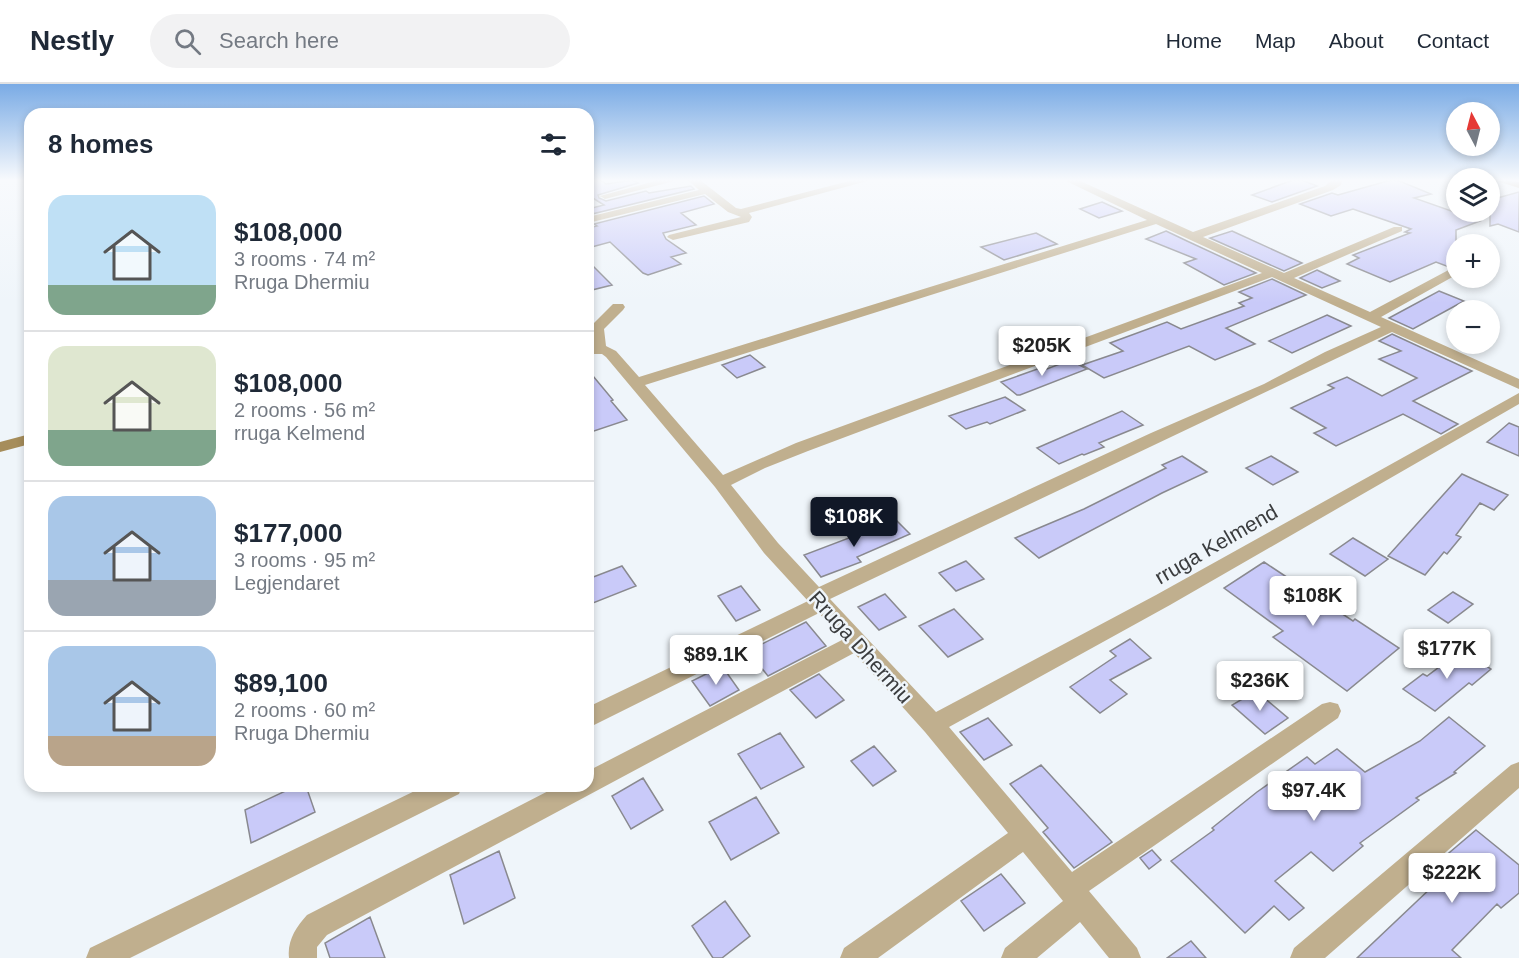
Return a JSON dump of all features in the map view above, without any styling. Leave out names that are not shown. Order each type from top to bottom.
[{"type":"street","points":[[674,237],[741,221]]},
{"type":"street","points":[[636,384],[899,299],[931,292],[1155,221]]},
{"type":"street","points":[[1159,221],[1512,382],[1519,366]]},
{"type":"street","points":[[1194,236],[1237,221]]},
{"type":"street","points":[[720,483],[802,447],[1280,275],[1398,229]]},
{"type":"street","points":[[1371,317],[1446,276]]},
{"type":"street","points":[[594,344],[597,328],[618,306]]},
{"type":"street","points":[[594,715],[819,600],[1157,436],[1269,387],[1330,355],[1393,327]]},
{"type":"street","name":"Rruga Dhermiu","points":[[594,349],[611,354],[720,483],[771,548],[933,725],[1127,958]]},
{"type":"street","name":"rruga Kelmend","points":[[933,725],[1163,600],[1519,398]]},
{"type":"street","points":[[0,447],[24,441]]},
{"type":"street","points":[[594,780],[856,642]]},
{"type":"street","points":[[1015,958],[1075,896],[1330,711]]},
{"type":"street","points":[[1304,958],[1519,773]]},
{"type":"street","points":[[100,958],[438,792]]},
{"type":"street","points":[[303,958],[305,939],[317,925],[571,792]]},
{"type":"street","points":[[854,958],[1024,836]]},
{"type":"building","points":[[607,221],[691,221],[696,225],[663,233],[666,239],[686,253],[671,257],[681,264],[648,275],[610,242],[594,246],[594,227],[597,226],[594,224]]},
{"type":"building","points":[[1387,221],[1477,222],[1456,230],[1456,234],[1446,234],[1446,266],[1436,262],[1390,282],[1347,264],[1359,258],[1353,255],[1410,233],[1405,232],[1411,229]]},
{"type":"building","points":[[1519,221],[1519,232],[1498,224],[1490,226],[1490,222]]},
{"type":"building","points":[[1166,231],[1256,273],[1224,285],[1184,263],[1196,259],[1146,239]]},
{"type":"building","points":[[1232,231],[1302,263],[1284,271],[1210,238]]},
{"type":"building","points":[[1036,233],[1057,244],[1004,260],[981,247]]},
{"type":"building","points":[[594,267],[612,285],[594,290]]},
{"type":"building","points":[[1317,270],[1340,281],[1322,288],[1300,278]]},
{"type":"building","points":[[1272,279],[1306,295],[1226,328],[1255,344],[1215,360],[1189,346],[1104,378],[1082,365],[1123,351],[1110,343],[1167,322],[1181,329],[1244,306],[1239,303],[1252,298],[1239,292]]},
{"type":"building","points":[[1439,291],[1462,300],[1446,300],[1446,311],[1413,329],[1389,318]]},
{"type":"building","points":[[1327,315],[1351,326],[1292,353],[1269,341]]},
{"type":"building","points":[[1392,334],[1472,371],[1413,401],[1458,424],[1441,434],[1403,414],[1336,446],[1314,433],[1326,428],[1291,408],[1334,388],[1328,385],[1347,377],[1382,396],[1417,378],[1379,359],[1401,351],[1379,341]]},
{"type":"building","points":[[750,355],[765,367],[737,378],[722,365]]},
{"type":"building","points":[[1070,360],[1087,369],[1020,395],[1001,382],[1043,367],[1047,369]]},
{"type":"building","points":[[594,377],[613,400],[611,401],[627,420],[594,431]]},
{"type":"building","points":[[1005,397],[1025,410],[990,424],[987,422],[966,429],[949,416]]},
{"type":"building","points":[[1122,411],[1143,425],[1099,443],[1104,447],[1059,464],[1037,448]]},
{"type":"building","points":[[1509,423],[1519,427],[1519,456],[1487,442]]},
{"type":"building","points":[[1182,456],[1207,472],[1162,493],[1039,558],[1015,538],[1084,509],[1166,468],[1162,465]]},
{"type":"building","points":[[1271,456],[1298,472],[1273,485],[1246,468]]},
{"type":"building","points":[[1462,474],[1508,495],[1494,510],[1480,503],[1456,535],[1461,537],[1447,554],[1444,552],[1425,575],[1388,556]]},
{"type":"building","points":[[896,520],[910,534],[857,557],[861,562],[821,577],[804,555]]},
{"type":"building","points":[[1353,538],[1388,559],[1365,576],[1330,554]]},
{"type":"building","points":[[966,561],[984,579],[956,591],[939,573]]},
{"type":"building","points":[[1264,562],[1353,621],[1355,619],[1399,648],[1347,691],[1273,637],[1283,631],[1224,588]]},
{"type":"building","points":[[622,566],[636,586],[594,603],[594,577]]},
{"type":"building","points":[[741,586],[760,610],[736,621],[718,596]]},
{"type":"building","points":[[1453,592],[1473,604],[1448,623],[1428,610]]},
{"type":"building","points":[[885,594],[906,617],[879,630],[858,607]]},
{"type":"building","points":[[954,609],[983,639],[948,657],[919,626]]},
{"type":"building","points":[[806,622],[826,646],[768,676],[748,651]]},
{"type":"building","points":[[1130,639],[1151,658],[1110,680],[1127,694],[1100,713],[1070,687],[1116,656],[1110,651]]},
{"type":"building","points":[[1462,650],[1491,669],[1472,685],[1469,683],[1435,711],[1403,689],[1423,674],[1427,676]]},
{"type":"building","points":[[722,666],[739,690],[710,706],[692,681]]},
{"type":"building","points":[[819,674],[844,700],[816,718],[790,690]]},
{"type":"building","points":[[1256,691],[1288,718],[1265,734],[1232,705]]},
{"type":"building","points":[[1449,717],[1485,746],[1454,772],[1456,773],[1416,798],[1419,800],[1360,843],[1363,846],[1333,871],[1311,852],[1275,881],[1304,908],[1289,920],[1274,906],[1245,933],[1171,861],[1214,830],[1212,828],[1257,792],[1307,757],[1315,764],[1337,749],[1365,772],[1420,741]]},
{"type":"building","points":[[988,718],[1012,745],[984,760],[960,732]]},
{"type":"building","points":[[780,733],[804,767],[761,789],[738,754]]},
{"type":"building","points":[[874,746],[896,771],[873,786],[851,761]]},
{"type":"building","points":[[1041,765],[1112,842],[1074,868],[1043,832],[1048,828],[1010,784]]},
{"type":"building","points":[[643,778],[663,810],[631,829],[612,796]]},
{"type":"building","points":[[283,792],[308,792],[315,812],[251,843],[245,810]]},
{"type":"building","points":[[756,797],[779,833],[731,860],[709,822]]},
{"type":"building","points":[[1476,830],[1519,865],[1519,893],[1501,908],[1497,904],[1452,950],[1461,958],[1357,958],[1453,867],[1443,858]]},
{"type":"building","points":[[1152,850],[1161,860],[1149,869],[1140,858]]},
{"type":"building","points":[[499,851],[515,898],[464,924],[450,875]]},
{"type":"building","points":[[1001,874],[1025,903],[984,931],[961,901]]},
{"type":"building","points":[[725,901],[750,936],[722,958],[713,958],[692,926]]},
{"type":"building","points":[[370,917],[385,958],[330,958],[325,943]]},
{"type":"building","points":[[1191,941],[1206,958],[1167,958]]}]
